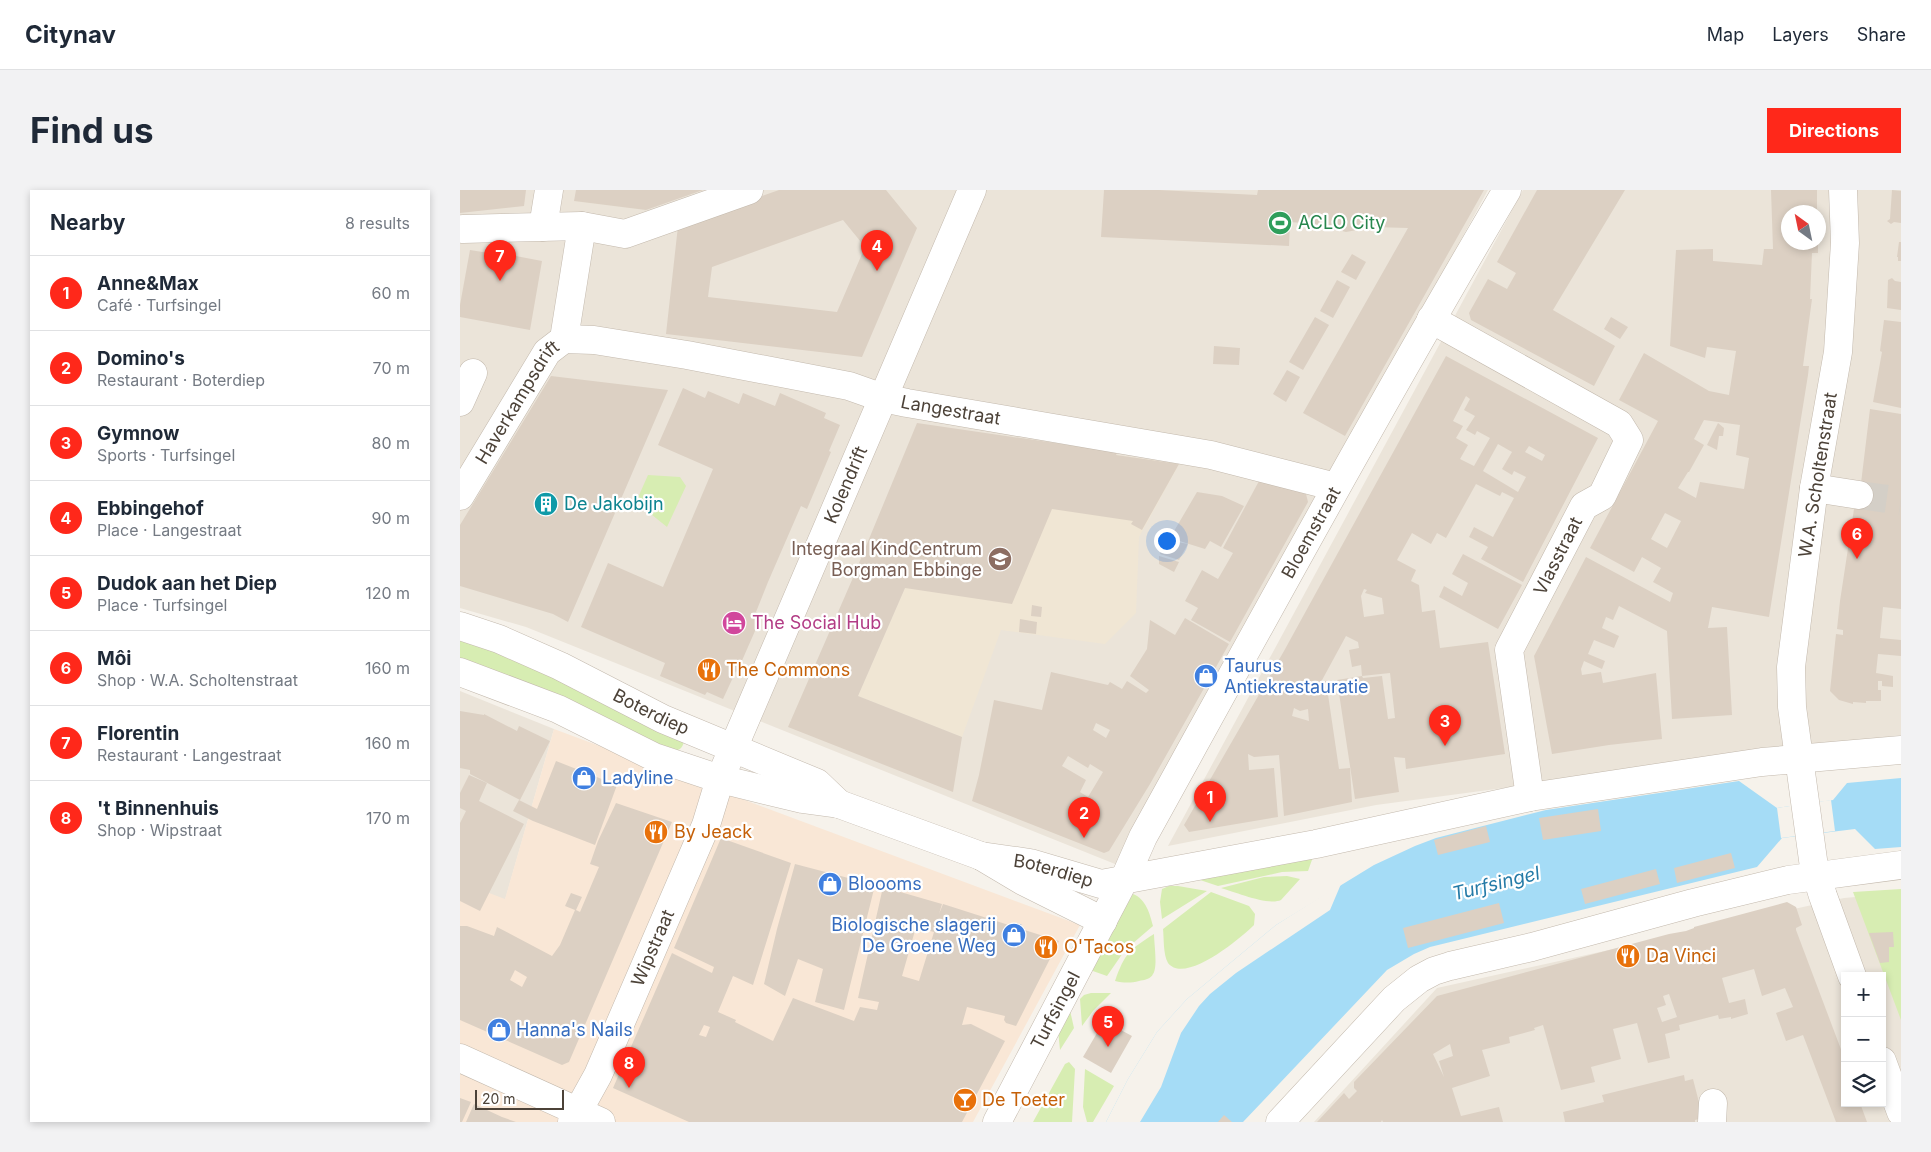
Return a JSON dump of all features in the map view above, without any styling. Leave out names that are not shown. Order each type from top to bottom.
[{"type":"street","points":[[543,227],[549,190]]},
{"type":"street","points":[[461,237],[543,227],[582,226],[625,234],[750,190]]},
{"type":"street","name":"Kolendrift","points":[[720,779],[972,190]]},
{"type":"street","name":"Bloemstraat","points":[[1124,880],[1143,836],[1336,487],[1431,319],[1508,190]]},
{"type":"street","name":"W.A. Scholtenstraat","points":[[1843,190],[1845,243],[1838,352],[1814,488],[1791,667],[1792,707],[1817,875],[1851,972]]},
{"type":"street","points":[[564,338],[582,226]]},
{"type":"street","name":"Vlasstraat","points":[[1431,319],[1619,424],[1629,440],[1602,496],[1584,506],[1509,650],[1530,796]]},
{"type":"street","name":"Langestraat","points":[[564,338],[594,340],[696,357],[849,386],[884,398],[1211,455],[1336,487]]},
{"type":"street","name":"Haverkampsdrift","points":[[460,496],[547,352],[564,338]]},
{"type":"street","points":[[460,402],[473,373]]},
{"type":"street","points":[[1814,488],[1859,494]]},
{"type":"street","name":"Boterdiep","points":[[460,626],[499,639],[560,666],[663,719],[816,783],[839,804]]},
{"type":"street","name":"Boterdiep","points":[[460,672],[558,709],[654,757],[720,779],[802,799],[839,804],[981,856],[1023,881],[1103,921]]},
{"type":"street","points":[[1124,880],[1316,844],[1530,796],[1762,762],[1901,750]]},
{"type":"street","name":"Wipstraat","points":[[583,1118],[598,1075],[702,834],[720,779]]},
{"type":"street","name":"Boterdiep","points":[[981,856],[1030,863],[1101,884],[1124,880]]},
{"type":"street","points":[[1280,1122],[1394,999],[1434,971],[1532,948],[1693,903],[1788,880],[1901,865]]},
{"type":"street","name":"Turfsingel","points":[[997,1122],[1124,880]]},
{"type":"street","points":[[460,1058],[583,1118]]},
{"type":"street","points":[[1882,1062],[1901,1112]]},
{"type":"shaded area","points":[[460,190],[1488,190],[1120,866],[526,627],[460,608]]},
{"type":"shaded area","points":[[1523,190],[1901,190],[1901,735],[1376,805],[1168,846]]},
{"type":"shaded area","name":"Integraal KindCentrum Borgman Ebbinge","points":[[1117,452],[1116,455],[1179,464],[1139,537],[1136,613],[1105,644],[1001,630],[962,737],[858,696],[905,588]]},
{"type":"shaded area","points":[[460,691],[554,729],[505,900],[460,882]]},
{"type":"shaded area","points":[[554,729],[1080,925],[973,1122],[460,1122],[460,882],[505,899]]},
{"type":"shaded area","points":[[1901,893],[1901,1122],[1314,1122],[1437,988],[1844,898]]},
{"type":"green space","points":[[648,475],[680,477],[686,486],[667,527],[636,502]]},
{"type":"green space","points":[[460,634],[492,645],[684,741],[683,745],[675,751],[460,662]]},
{"type":"green space","points":[[1313,857],[1308,871],[1282,872],[1218,886],[1197,879]]},
{"type":"green space","points":[[1287,876],[1300,879],[1281,900],[1260,900],[1221,888],[1264,877]]},
{"type":"green space","points":[[1169,886],[1207,891],[1162,919],[1160,902],[1162,889]]},
{"type":"green space","points":[[1901,889],[1901,1020],[1886,980],[1886,972],[1883,972],[1853,892]]},
{"type":"green space","points":[[1211,892],[1249,906],[1255,914],[1254,925],[1226,949],[1212,957],[1187,968],[1176,968],[1166,960],[1163,929]]},
{"type":"green space","points":[[1133,894],[1144,903],[1153,926],[1125,950],[1107,976],[1090,970]]},
{"type":"green space","points":[[1154,934],[1155,966],[1152,976],[1133,982],[1115,981],[1129,953]]},
{"type":"green space","points":[[1111,993],[1093,1011],[1082,1026],[1080,999],[1084,995]]},
{"type":"green space","points":[[1069,1006],[1074,1028],[1060,1050],[1058,1030]]},
{"type":"green space","points":[[1069,1062],[1075,1069],[1072,1122],[1033,1122],[1065,1064]]},
{"type":"green space","points":[[1085,1069],[1114,1086],[1093,1122],[1087,1122],[1083,1107]]},
{"type":"water","points":[[1901,778],[1901,847],[1875,849],[1855,829],[1782,838],[1757,867],[1430,947],[1387,970],[1243,1122],[1106,1122],[1128,1079],[1157,1032],[1187,999],[1276,925],[1374,865],[1415,846],[1436,838],[1546,810],[1739,781],[1777,808],[1833,800],[1847,783]]},
{"type":"pier","points":[[1831,800],[1835,831],[1781,838],[1777,808]]},
{"type":"pier","points":[[1341,884],[1330,910],[1236,973],[1210,994],[1199,1006],[1181,1033],[1161,1087],[1140,1122],[1106,1122],[1128,1079],[1157,1032],[1187,999],[1276,925]]},
{"type":"building","points":[[460,190],[526,190],[524,206],[460,213]]},
{"type":"building","points":[[576,190],[703,190],[646,210],[574,201]]},
{"type":"building","points":[[779,190],[886,190],[917,228],[862,357],[666,334],[678,226]],"holes":[[[843,220],[865,247],[837,312],[708,297],[712,267]]]},
{"type":"building","points":[[1104,190],[1159,190],[1257,195],[1258,190],[1484,190],[1345,436],[1303,413],[1408,228],[1373,227],[1346,232],[1315,224],[1290,222],[1289,246],[1101,237]]},
{"type":"building","points":[[1537,190],[1625,190],[1553,310],[1615,346],[1594,386],[1471,320],[1469,313],[1488,279],[1507,289],[1516,273],[1497,262]]},
{"type":"building","points":[[1771,190],[1817,190],[1817,205],[1781,205],[1781,250],[1818,250],[1818,253],[1812,253],[1810,299],[1812,299],[1803,366],[1809,366],[1808,375],[1769,617],[1712,607],[1708,628],[1727,627],[1732,715],[1672,719],[1667,631],[1619,606],[1613,620],[1606,617],[1602,628],[1619,636],[1614,648],[1594,640],[1588,654],[1605,661],[1602,669],[1584,661],[1581,669],[1582,675],[1601,672],[1603,683],[1656,673],[1662,739],[1552,754],[1534,656],[1586,557],[1670,602],[1673,593],[1653,582],[1661,568],[1642,557],[1634,572],[1590,548],[1658,421],[1619,400],[1644,353],[1709,391],[1729,395],[1736,351],[1707,347],[1705,358],[1670,346],[1676,250],[1713,249],[1713,261],[1762,265],[1764,249],[1773,249]],"holes":[[[1704,420],[1740,425],[1736,455],[1749,458],[1744,489],[1700,482],[1696,498],[1678,488],[1704,445],[1694,439]],[[1665,513],[1681,521],[1667,548],[1651,539]]]},
{"type":"building","points":[[1892,190],[1901,191],[1901,223],[1894,222],[1891,224],[1887,221],[1890,219]]},
{"type":"building","points":[[1899,242],[1901,242],[1901,261],[1898,261],[1897,257]]},
{"type":"building","points":[[470,250],[495,254],[495,252],[542,261],[530,330],[460,317],[460,305]]},
{"type":"building","points":[[1352,254],[1366,262],[1356,280],[1341,272]]},
{"type":"building","points":[[1892,278],[1895,281],[1901,282],[1901,310],[1887,308],[1888,280]]},
{"type":"building","points":[[1337,280],[1350,287],[1333,318],[1320,311]]},
{"type":"building","points":[[1315,317],[1329,325],[1303,370],[1289,362]]},
{"type":"building","points":[[1611,317],[1628,327],[1620,339],[1604,329]]},
{"type":"building","points":[[1884,320],[1901,322],[1901,408],[1873,402],[1882,352],[1880,351]]},
{"type":"building","points":[[1214,346],[1240,348],[1239,365],[1213,364]]},
{"type":"building","points":[[1446,356],[1598,438],[1523,582],[1481,559],[1488,547],[1469,537],[1474,527],[1493,537],[1514,498],[1502,492],[1500,496],[1476,484],[1446,538],[1437,533],[1431,544],[1412,533],[1397,560],[1416,570],[1411,581],[1419,585],[1422,612],[1435,610],[1440,648],[1488,642],[1505,754],[1406,769],[1405,758],[1394,757],[1399,792],[1355,799],[1337,680],[1362,676],[1361,665],[1352,667],[1349,650],[1359,648],[1358,642],[1346,636],[1321,682],[1326,681],[1339,769],[1350,768],[1352,802],[1284,816],[1279,755],[1254,757],[1248,754],[1249,770],[1274,768],[1278,817],[1189,832],[1184,825],[1284,651]],"holes":[[[1466,396],[1470,399],[1464,410],[1475,416],[1466,430],[1475,435],[1477,431],[1490,438],[1474,466],[1460,459],[1468,445],[1456,438],[1463,426],[1453,421]],[[1498,444],[1512,452],[1502,469],[1512,475],[1514,471],[1526,477],[1518,492],[1483,471]],[[1529,446],[1545,455],[1542,461],[1525,452]],[[1364,589],[1367,590],[1365,593],[1382,598],[1384,614],[1364,617],[1361,596]],[[1390,673],[1395,718],[1388,719],[1382,676],[1363,678],[1362,676]],[[1294,708],[1300,711],[1308,709],[1309,721],[1292,716]]]},
{"type":"building","points":[[1287,370],[1300,377],[1286,402],[1273,394]]},
{"type":"building","name":"De Jakobijn","points":[[551,376],[668,390],[568,622],[553,614],[460,586],[460,525]]},
{"type":"building","points":[[683,388],[705,398],[708,391],[739,404],[743,393],[775,406],[780,393],[826,413],[824,418],[840,425],[807,509],[801,506],[768,582],[756,612],[762,615],[723,699],[707,692],[705,695],[660,676],[665,663],[581,627],[608,563],[663,587],[713,469],[658,445]]},
{"type":"building","points":[[1870,409],[1901,414],[1901,609],[1883,607],[1880,638],[1901,640],[1901,656],[1878,654],[1876,673],[1893,676],[1893,687],[1882,686],[1882,681],[1878,681],[1878,690],[1881,690],[1881,701],[1853,702],[1853,704],[1839,700],[1830,691],[1836,634],[1843,635],[1843,630],[1837,629],[1840,601],[1854,509],[1858,508]]},
{"type":"building","points":[[917,423],[1117,452],[1116,455],[1179,464],[1142,530],[1131,524],[1133,521],[1052,509],[1012,604],[905,588],[858,696],[962,737],[953,792],[788,727]]},
{"type":"building","points":[[1718,423],[1724,428],[1723,436],[1719,436],[1717,450],[1707,445]]},
{"type":"building","points":[[1259,481],[1306,494],[1308,502],[1230,642],[1191,620],[1198,608],[1185,601],[1202,570],[1218,579],[1233,553],[1223,548]]},
{"type":"building","points":[[1197,492],[1222,496],[1244,506],[1221,547],[1210,541],[1205,549],[1170,538]]},
{"type":"building","points":[[1162,539],[1188,544],[1179,560],[1160,554]]},
{"type":"building","points":[[1463,554],[1522,585],[1498,629],[1439,597],[1444,586],[1462,596],[1468,583],[1452,574]]},
{"type":"building","points":[[1159,556],[1179,562],[1174,572],[1159,564]]},
{"type":"building","points":[[1032,605],[1042,607],[1041,617],[1031,616]]},
{"type":"building","points":[[1185,618],[1229,644],[1150,784],[1109,851],[1104,853],[972,801],[994,700],[1042,710],[1051,672],[1108,685],[1110,682],[1122,689],[1127,681],[1146,693],[1149,690],[1130,676],[1147,649],[1150,620],[1175,635]],"holes":[[[1096,723],[1110,730],[1106,738],[1093,730]],[[1068,756],[1088,768],[1090,764],[1103,772],[1088,797],[1080,792],[1086,780],[1062,766]]]},
{"type":"building","points":[[1020,619],[1037,622],[1036,634],[1019,632]]},
{"type":"building","points":[[460,711],[484,714],[517,731],[519,726],[550,741],[520,800],[470,774],[470,770],[460,768]]},
{"type":"building","points":[[556,761],[617,785],[595,845],[533,821],[513,811],[519,800],[537,809]]},
{"type":"building","points":[[469,775],[487,783],[479,801],[524,824],[480,911],[460,901],[460,823],[466,811],[460,808],[460,793]]},
{"type":"building","points":[[616,803],[672,822],[569,1062],[562,1065],[460,1020],[460,926],[467,926],[494,936],[497,927],[552,956],[560,945],[575,910],[565,906],[571,893],[582,897],[576,910],[580,912],[599,867],[590,864],[598,841]],"holes":[[[515,970],[527,977],[522,987],[510,980]]]},
{"type":"building","points":[[1598,809],[1601,831],[1543,840],[1539,818]]},
{"type":"building","points":[[1486,826],[1490,842],[1438,855],[1434,840]]},
{"type":"building","points":[[721,838],[791,863],[753,985],[733,976],[718,1012],[773,1041],[793,998],[854,1021],[860,1007],[877,1010],[879,1002],[858,998],[883,887],[942,904],[939,914],[943,904],[1059,941],[1016,1026],[1006,1023],[1004,1020],[1005,1016],[967,1007],[962,1025],[971,1024],[1005,1041],[962,1122],[689,1122],[613,1088],[672,953],[712,973],[714,967],[674,948]],"holes":[[[916,927],[934,932],[919,981],[902,976]],[[704,1025],[710,1027],[706,1037],[699,1035]]]},
{"type":"building","points":[[1731,853],[1735,868],[1677,883],[1674,868]]},
{"type":"building","points":[[795,864],[875,885],[844,1010],[815,1002],[823,969],[798,959],[785,996],[764,984]]},
{"type":"building","points":[[1656,869],[1660,884],[1585,904],[1581,889]]},
{"type":"building","points":[[1787,902],[1796,907],[1802,925],[1796,928],[1796,930],[1841,1049],[1841,1107],[1861,1107],[1867,1122],[1836,1122],[1803,1035],[1786,1041],[1776,1013],[1793,1007],[1785,988],[1762,996],[1754,969],[1722,978],[1729,1003],[1745,999],[1748,1014],[1731,1019],[1731,1017],[1719,1019],[1718,1015],[1679,1025],[1680,1030],[1665,1034],[1670,1058],[1648,1063],[1637,1023],[1613,1029],[1621,1059],[1591,1067],[1595,1082],[1561,1090],[1543,1025],[1534,1028],[1535,1030],[1509,1037],[1510,1043],[1482,1050],[1490,1076],[1452,1088],[1461,1116],[1499,1107],[1503,1122],[1383,1122],[1382,1120],[1381,1122],[1317,1122],[1344,1093],[1349,1099],[1357,1091],[1354,1088],[1354,1082],[1437,996]],"holes":[[[1669,994],[1677,1017],[1662,1022],[1657,1008],[1666,1005],[1663,996]],[[1450,1044],[1453,1056],[1439,1061],[1444,1077],[1433,1054]]]},
{"type":"building","points":[[1499,903],[1504,923],[1408,948],[1403,928]]},
{"type":"building","points":[[1893,932],[1894,947],[1889,947],[1889,962],[1880,963],[1869,933]]},
{"type":"building","points":[[1104,1021],[1132,1036],[1111,1073],[1083,1057]]},
{"type":"building","points":[[1684,1075],[1685,1081],[1693,1079],[1703,1118],[1695,1120],[1695,1122],[1565,1122],[1563,1112],[1604,1102],[1602,1095]]},
{"type":"building","points":[[460,1098],[471,1102],[462,1122],[460,1122]]},
{"type":"building","points":[[474,1104],[502,1117],[516,1122],[466,1122]]},
{"type":"building","points":[[1224,1115],[1232,1122],[1218,1122]]},
{"type":"tunnel","points":[[1859,495],[1901,501]]},
{"type":"place","name":"ACLO City","points":[[1280,223]]},
{"type":"place","name":"Ebbingehof","points":[[877,271]]},
{"type":"place","name":"Florentin","points":[[500,281]]},
{"type":"place","name":"De Jakobijn","points":[[546,504]]},
{"type":"place","name":"Integraal KindCentrum Borgman Ebbinge","points":[[1000,559]]},
{"type":"place","name":"Môi","points":[[1857,559]]},
{"type":"place","name":"The Social Hub","points":[[734,623]]},
{"type":"place","name":"The Commons","points":[[709,670]]},
{"type":"place","name":"Taurus Antiekrestauratie","points":[[1206,676]]},
{"type":"place","name":"Gymnow","points":[[1445,746]]},
{"type":"place","name":"Ladyline","points":[[584,778]]},
{"type":"place","name":"Anne&Max","points":[[1210,822]]},
{"type":"place","name":"By Jeack","points":[[656,832]]},
{"type":"place","name":"Domino's","points":[[1084,838]]},
{"type":"place","name":"Bloooms","points":[[830,884]]},
{"type":"place","name":"Biologische slagerij De Groene Weg","points":[[1014,935]]},
{"type":"place","name":"O'Tacos","points":[[1046,947]]},
{"type":"place","name":"Da Vinci","points":[[1628,956]]},
{"type":"place","name":"Hanna's Nails","points":[[499,1030]]},
{"type":"place","name":"Dudok aan het Diep","points":[[1108,1047]]},
{"type":"place","name":"'t Binnenhuis","points":[[629,1088]]},
{"type":"place","name":"De Toeter","points":[[965,1100]]}]
